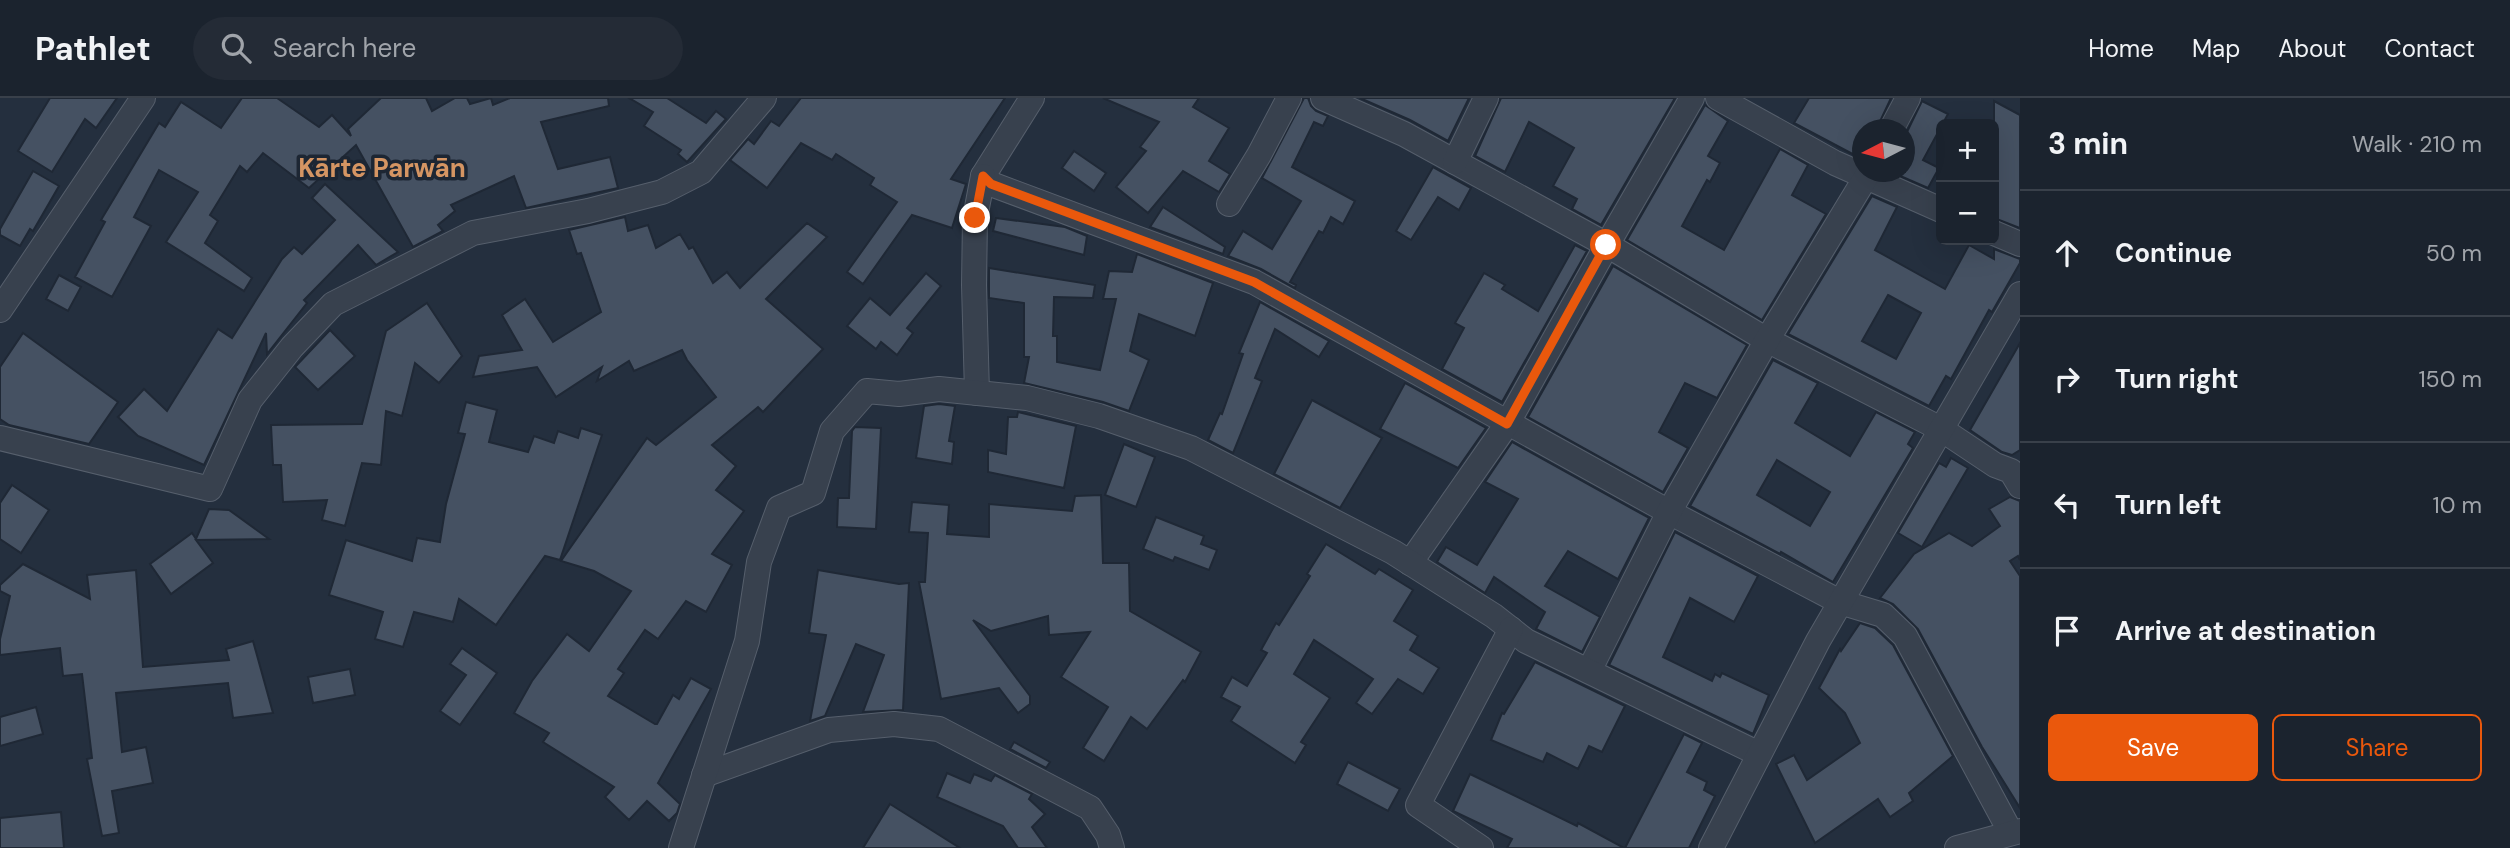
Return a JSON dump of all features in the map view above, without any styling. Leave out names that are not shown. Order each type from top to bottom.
[{"type":"street","points":[[0,310],[143,98]]},
{"type":"street","points":[[0,438],[210,488],[250,400],[292,347],[333,304],[473,233],[588,211],[662,192],[701,172],[764,98]]},
{"type":"street","points":[[977,393],[975,218],[983,176],[1032,98]]},
{"type":"street","points":[[1230,204],[1289,98]]},
{"type":"street","points":[[1323,98],[1404,134],[1606,245],[1767,340],[1941,429],[1995,465],[2017,473]]},
{"type":"street","points":[[1455,162],[1486,98]]},
{"type":"street","points":[[1410,563],[1507,424],[1606,245],[1692,98]]},
{"type":"street","points":[[1718,98],[1835,163],[1852,169]]},
{"type":"street","points":[[1897,119],[1908,98]]},
{"type":"street","points":[[983,176],[991,184],[1254,282],[1669,512],[1840,602],[1883,615],[1905,636],[2000,817],[2016,832]]},
{"type":"street","points":[[1589,671],[1669,512],[1767,340],[1862,182]]},
{"type":"street","points":[[1883,182],[1936,208]]},
{"type":"street","points":[[1999,235],[2020,244]]},
{"type":"street","points":[[1711,848],[1840,602],[2020,294]]},
{"type":"street","points":[[681,848],[747,641],[759,562],[779,508],[813,494],[832,431],[867,391],[900,394],[939,389],[1027,398],[1098,416],[1191,448],[1410,563],[1526,641],[1759,754]]},
{"type":"street","points":[[1481,848],[1418,805],[1511,629]]},
{"type":"street","points":[[704,775],[829,730],[894,724],[939,729],[1090,808],[1108,835],[1112,848]]},
{"type":"street","points":[[1957,848],[2016,832]]},
{"type":"building","points":[[50,98],[117,98],[96,128],[85,119],[52,172],[18,151]]},
{"type":"building","points":[[242,98],[277,98],[319,127],[332,115],[351,136],[348,129],[381,98],[426,98],[432,111],[455,98],[467,98],[470,104],[491,98],[493,105],[510,98],[608,98],[609,106],[541,122],[558,169],[610,157],[618,188],[526,208],[514,176],[451,205],[455,211],[438,225],[443,231],[413,247],[356,145],[309,188],[263,153],[247,172],[240,166],[210,215],[218,221],[205,243],[252,278],[244,291],[166,242],[198,192],[159,170],[134,217],[151,226],[112,297],[75,277],[105,222],[101,220],[159,123],[165,127],[181,102],[221,128]]},
{"type":"building","points":[[629,98],[667,98],[706,123],[716,111],[726,119],[687,162],[678,154],[681,150],[644,126],[653,112]]},
{"type":"building","points":[[801,98],[1005,98],[951,179],[966,184],[952,228],[912,215],[863,284],[847,272],[897,202],[870,185],[874,178],[836,154],[832,160],[801,143],[767,188],[730,160],[748,139],[754,144],[771,121],[779,126]]},
{"type":"building","points":[[1103,98],[1199,98],[1193,107],[1229,128],[1209,161],[1230,174],[1219,192],[1183,171],[1148,213],[1116,187],[1146,151],[1140,147],[1159,122]]},
{"type":"building","points":[[1304,98],[1308,98],[1316,111],[1328,116],[1323,126],[1314,122],[1292,167],[1355,201],[1343,224],[1331,217],[1323,233],[1319,231],[1290,282],[1296,285],[1295,288],[1261,269],[1228,256],[1243,231],[1272,249],[1301,201],[1262,178]]},
{"type":"building","points":[[1360,98],[1469,98],[1448,141],[1410,120]]},
{"type":"building","points":[[1501,98],[1675,98],[1601,225],[1572,209],[1577,199],[1553,186],[1574,148],[1529,122],[1505,172],[1475,156]]},
{"type":"building","points":[[1809,98],[1891,98],[1881,119],[1852,119],[1852,154],[1794,123]]},
{"type":"building","points":[[1922,101],[1948,114],[1945,119],[1936,119],[1936,136],[1923,160],[1936,166],[1936,173],[1928,188],[1914,182],[1913,119]]},
{"type":"building","points":[[1994,101],[2020,115],[2020,228],[1999,220],[1999,119],[1994,119]]},
{"type":"building","points":[[1705,105],[1728,121],[1708,156],[1720,163],[1710,182],[1707,180],[1682,226],[1724,250],[1780,149],[1808,165],[1792,195],[1826,214],[1762,320],[1627,240]]},
{"type":"building","points":[[1074,151],[1106,173],[1094,191],[1062,168]]},
{"type":"building","points":[[1433,167],[1471,188],[1459,210],[1438,197],[1411,240],[1396,231]]},
{"type":"building","points":[[33,171],[59,186],[33,231],[30,229],[20,246],[0,235],[0,229]]},
{"type":"building","points":[[325,184],[398,252],[376,265],[358,245],[304,300],[307,303],[267,354],[266,333],[204,465],[138,436],[118,417],[144,389],[167,411],[218,329],[232,338],[282,259],[294,247],[302,254],[335,220],[312,198]]},
{"type":"building","points":[[1872,196],[1897,207],[1875,250],[1945,289],[1969,245],[1994,259],[1994,249],[2020,259],[1992,312],[1989,310],[1951,379],[1946,376],[1929,406],[1788,334]],"holes":[[[1888,295],[1921,313],[1896,359],[1862,341]]]},
{"type":"building","points":[[1163,207],[1225,247],[1223,254],[1150,227]]},
{"type":"building","points":[[625,217],[628,231],[648,225],[656,248],[680,234],[689,249],[693,247],[713,283],[727,272],[740,288],[807,223],[827,237],[766,299],[823,349],[763,412],[758,407],[712,445],[736,466],[716,490],[744,511],[712,554],[732,565],[706,612],[686,601],[658,639],[645,630],[618,669],[624,673],[608,696],[657,724],[673,695],[679,699],[691,678],[711,689],[658,783],[680,804],[677,813],[669,821],[647,801],[629,820],[605,797],[614,787],[543,742],[549,733],[514,713],[532,681],[567,634],[589,651],[631,591],[594,571],[561,561],[647,438],[656,445],[716,397],[682,350],[634,371],[629,361],[597,381],[602,367],[556,397],[537,367],[473,377],[479,356],[522,350],[502,315],[525,299],[553,342],[601,312],[581,253],[577,254],[569,230]]},
{"type":"building","points":[[996,218],[1065,227],[1087,236],[1084,255],[993,231]]},
{"type":"building","points":[[1575,245],[1587,251],[1502,402],[1442,369],[1464,328],[1455,323],[1484,273],[1505,285],[1502,289],[1538,311]]},
{"type":"building","points":[[1137,254],[1213,283],[1195,336],[1139,314],[1130,351],[1149,360],[1129,411],[1024,383],[1029,357],[1024,357],[1024,303],[989,298],[989,268],[1095,285],[1093,298],[1054,297],[1053,336],[1057,336],[1057,362],[1100,370],[1116,299],[1103,299],[1109,271],[1132,272]]},
{"type":"building","points":[[1613,266],[1747,345],[1717,398],[1685,383],[1659,432],[1688,448],[1663,492],[1528,417]]},
{"type":"building","points":[[926,273],[941,286],[907,328],[913,333],[897,355],[881,342],[876,349],[847,326],[870,298],[890,315]]},
{"type":"building","points":[[59,275],[81,287],[68,311],[46,299]]},
{"type":"building","points":[[1260,302],[1329,341],[1319,357],[1275,329],[1255,378],[1262,381],[1233,453],[1208,440],[1220,413],[1222,414],[1243,354],[1239,353]]},
{"type":"building","points":[[427,303],[462,356],[439,383],[415,363],[402,416],[386,411],[381,465],[362,463],[345,526],[322,520],[327,500],[283,502],[281,465],[273,465],[271,425],[362,424],[386,331]]},
{"type":"building","points":[[330,330],[355,356],[318,390],[295,367]]},
{"type":"building","points":[[23,333],[118,402],[89,444],[9,425],[0,419],[0,367]]},
{"type":"building","points":[[2020,343],[2020,450],[2012,455],[2002,452],[1970,430]]},
{"type":"building","points":[[1773,360],[1818,383],[1795,423],[1850,456],[1876,412],[1915,432],[1908,444],[1913,448],[1833,582],[1690,506]],"holes":[[[1777,460],[1830,492],[1810,526],[1757,495]]]},
{"type":"building","points":[[1405,383],[1486,428],[1458,468],[1380,429]]},
{"type":"building","points":[[1312,400],[1382,438],[1340,508],[1274,474]]},
{"type":"building","points":[[466,402],[497,410],[489,442],[528,452],[534,436],[554,443],[558,431],[578,438],[581,428],[602,435],[560,560],[545,556],[496,625],[459,599],[453,622],[414,612],[403,647],[375,639],[383,612],[329,595],[346,540],[412,561],[417,538],[440,542],[446,504],[465,434],[458,433]]},
{"type":"building","points":[[924,406],[955,406],[949,441],[954,442],[952,464],[916,458]]},
{"type":"building","points":[[1018,412],[1076,426],[1064,488],[988,472],[988,450],[1006,454],[1008,417],[1017,417]]},
{"type":"building","points":[[855,427],[881,428],[876,529],[837,527],[838,498],[849,498],[852,431]]},
{"type":"building","points":[[1512,442],[1649,518],[1618,579],[1568,551],[1545,586],[1600,617],[1582,652],[1536,629],[1545,612],[1494,577],[1485,593],[1437,562],[1446,547],[1477,565],[1518,499],[1485,482]]},
{"type":"building","points":[[1124,444],[1155,457],[1136,507],[1105,495]]},
{"type":"building","points":[[1951,458],[1968,468],[1922,547],[1898,533],[1939,463],[1946,467]]},
{"type":"building","points":[[12,485],[49,510],[21,553],[0,539],[0,503]]},
{"type":"building","points":[[1101,495],[1103,563],[1129,563],[1130,611],[1201,652],[1185,682],[1183,680],[1147,729],[1131,717],[1104,761],[1083,748],[1108,707],[1061,677],[1090,632],[1049,635],[1048,616],[991,631],[973,620],[1030,696],[1030,704],[1018,713],[999,688],[941,699],[919,582],[925,582],[928,533],[909,532],[912,502],[949,505],[947,534],[989,537],[989,504],[1072,511],[1075,496]]},
{"type":"building","points":[[2010,497],[2020,501],[2020,560],[2018,556],[2010,561],[2020,576],[2020,808],[1982,747],[1918,629],[1893,604],[1880,598],[1914,554],[1949,533],[1972,546],[2000,526],[1989,509]]},
{"type":"building","points":[[209,509],[229,510],[269,539],[196,540],[213,563],[171,594],[150,564],[192,533],[196,539]]},
{"type":"building","points":[[1156,517],[1204,536],[1201,544],[1217,550],[1209,570],[1175,557],[1173,561],[1143,549]]},
{"type":"building","points":[[1675,532],[1758,576],[1734,622],[1690,598],[1663,657],[1712,681],[1715,674],[1720,677],[1722,673],[1769,695],[1753,734],[1609,665]]},
{"type":"building","points":[[1326,544],[1375,574],[1379,569],[1413,590],[1394,621],[1418,636],[1410,650],[1439,668],[1423,694],[1398,679],[1372,714],[1356,703],[1373,679],[1314,640],[1294,674],[1330,698],[1301,742],[1306,745],[1295,763],[1231,721],[1240,707],[1221,697],[1232,677],[1247,686],[1267,653],[1261,650],[1276,623],[1279,625],[1310,576],[1307,574]]},
{"type":"building","points":[[23,564],[90,599],[87,575],[136,570],[143,667],[229,660],[226,649],[253,641],[273,713],[233,718],[228,683],[116,693],[122,752],[146,747],[153,783],[112,791],[119,833],[102,836],[87,759],[92,758],[82,674],[63,676],[60,648],[0,655],[0,639],[10,596],[0,591],[0,585]]},
{"type":"building","points":[[818,570],[899,584],[909,583],[903,710],[863,712],[884,655],[856,644],[825,716],[810,721],[826,635],[809,633]]},
{"type":"building","points":[[1860,623],[1875,628],[1893,645],[1953,756],[1909,793],[1913,801],[1890,817],[1878,799],[1815,843],[1776,764],[1794,755],[1807,780],[1860,743],[1845,713],[1819,688],[1840,649],[1841,651]]},
{"type":"building","points":[[462,648],[497,673],[460,725],[440,711],[466,675],[450,664]]},
{"type":"building","points":[[1535,662],[1625,706],[1602,752],[1589,746],[1578,769],[1547,753],[1543,762],[1491,740],[1502,713],[1504,714]]},
{"type":"building","points":[[350,669],[355,695],[313,703],[308,677]]},
{"type":"building","points":[[36,707],[43,734],[0,746],[0,717]]},
{"type":"building","points":[[1684,734],[1702,743],[1687,772],[1707,782],[1704,790],[1715,796],[1689,848],[1625,848]]},
{"type":"building","points":[[1014,742],[1050,762],[1046,768],[1010,749]]},
{"type":"building","points":[[1348,762],[1400,789],[1388,811],[1337,784]]},
{"type":"building","points":[[947,773],[970,783],[974,774],[991,781],[995,775],[1032,794],[1029,799],[1045,814],[1032,827],[1047,848],[1018,848],[1003,826],[937,797]]},
{"type":"building","points":[[1470,774],[1577,826],[1578,823],[1624,848],[1507,848],[1512,839],[1453,811]]},
{"type":"building","points":[[890,804],[960,848],[863,848]]},
{"type":"building","points":[[61,812],[64,848],[0,848],[0,818]]},
{"type":"district","name":"Kārte Parwān","points":[[382,168]]},
{"type":"route","points":[[975,218],[983,176],[991,184],[1254,282],[1507,424],[1606,245]]}]
